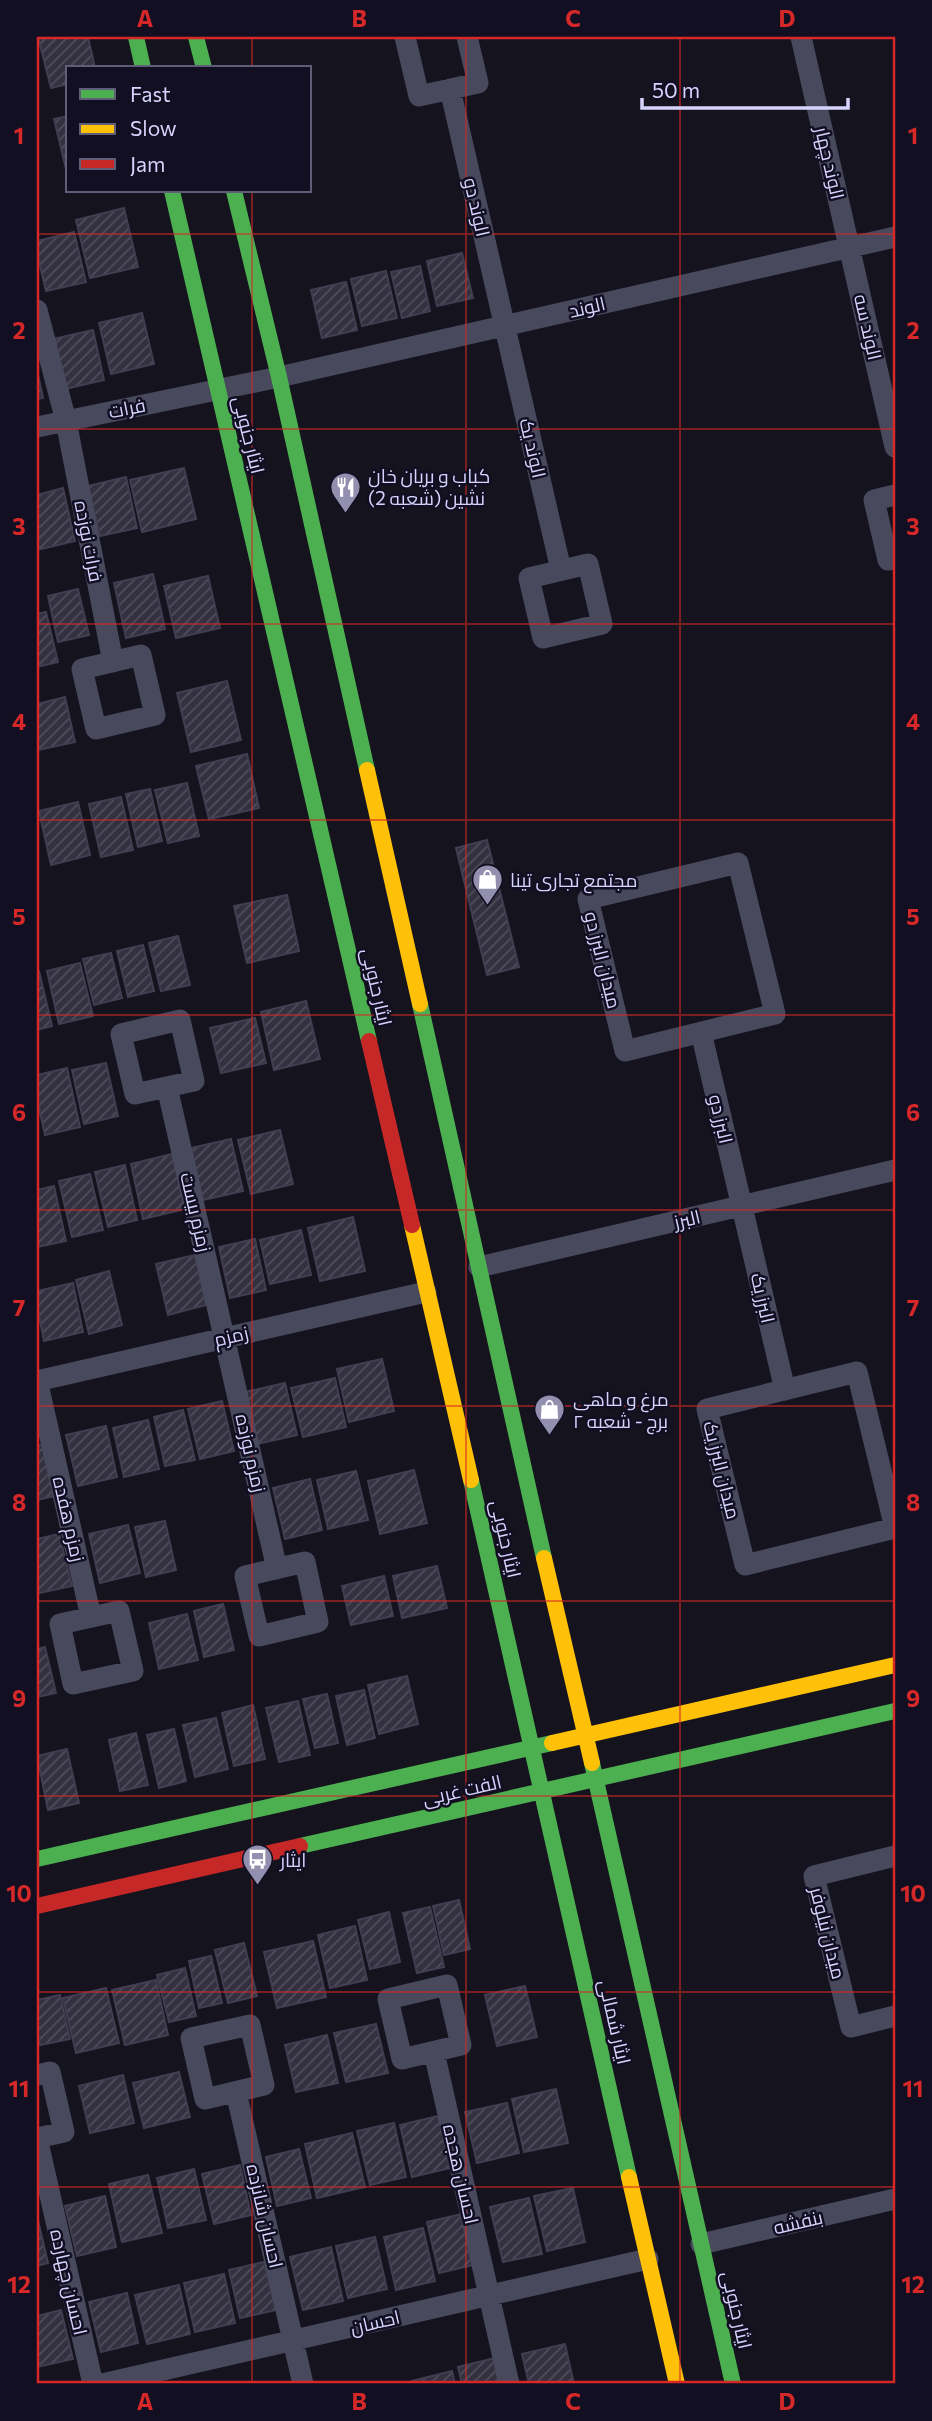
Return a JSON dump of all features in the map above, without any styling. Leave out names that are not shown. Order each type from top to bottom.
[{"type":"main road","points":[[136,37],[143,66]]},
{"type":"main road","points":[[196,37],[203,66]]},
{"type":"main road","name":"ایثار جنوبی","points":[[172,192],[533,1747],[541,1793]]},
{"type":"main road","name":"ایثار جنوبی","points":[[234,192],[279,377],[584,1735],[597,1781]]},
{"type":"main road","name":"الفت غربی","points":[[37,1858],[895,1665]]},
{"type":"main road","name":"الفت غربی","points":[[37,1906],[597,1781],[895,1711]]},
{"type":"main road","name":"ایثار شمالی","points":[[597,1781],[701,2244]]},
{"type":"main road","name":"ایثار شمالی","points":[[541,1793],[648,2259]]},
{"type":"main road","name":"ایثار جنوبی","points":[[701,2244],[733,2384]]},
{"type":"main road","points":[[648,2259],[677,2384]]},
{"type":"street","points":[[405,37],[419,96],[478,83],[467,37]]},
{"type":"street","name":"الوند چهار","points":[[801,37],[850,247]]},
{"type":"street","name":"الوند دو","points":[[450,89],[505,326]]},
{"type":"street","name":"الوند","points":[[279,377],[895,237]]},
{"type":"street","name":"الوند سه","points":[[850,247],[895,447]]},
{"type":"street","name":"فرات نوزده","points":[[37,310],[66,421],[113,662]]},
{"type":"street","name":"الوند یک","points":[[505,326],[561,570]]},
{"type":"street","name":"فرات","points":[[37,427],[279,377]]},
{"type":"street","points":[[895,495],[874,500],[888,560],[895,559]]},
{"type":"street","name":"میدان البرز دو","points":[[738,863],[775,1014],[701,1032],[625,1051],[588,899],[738,863]]},
{"type":"street","name":"البرز دو","points":[[701,1032],[741,1206]]},
{"type":"street","name":"زمزم بیست","points":[[167,1087],[224,1338]]},
{"type":"street","name":"البرز","points":[[479,1267],[895,1170]]},
{"type":"street","name":"البرز یک","points":[[741,1206],[785,1390]]},
{"type":"street","name":"زمزم","points":[[37,1380],[426,1292]]},
{"type":"street","name":"زمزم نوزده","points":[[224,1338],[277,1569]]},
{"type":"street","name":"میدان البرز یک","points":[[857,1372],[895,1528],[745,1565],[707,1409],[785,1390],[857,1372]]},
{"type":"street","name":"زمزم هفده","points":[[37,1380],[91,1617]]},
{"type":"street","name":"میدان نیلوفر","points":[[895,1856],[814,1876],[851,2027],[895,2017]]},
{"type":"street","name":"احسان هجده","points":[[434,2052],[509,2384]]},
{"type":"street","points":[[37,2075],[50,2072],[64,2132],[37,2138]]},
{"type":"street","name":"احسان شانزده","points":[[236,2092],[303,2384]]},
{"type":"street","name":"احسان چهارده","points":[[37,2138],[93,2384]]},
{"type":"street","name":"بنفشه","points":[[701,2244],[895,2199]]},
{"type":"street","name":"احسان","points":[[102,2384],[648,2259]]},
{"type":"building","points":[[38,37],[88,37],[95,66],[66,66],[66,84],[51,88]]},
{"type":"building","points":[[66,116],[66,169],[54,119]]},
{"type":"building","points":[[124,208],[138,267],[90,278],[76,220]]},
{"type":"building","points":[[74,232],[86,282],[46,291],[37,253],[37,241]]},
{"type":"building","points":[[462,253],[473,298],[437,306],[427,261]]},
{"type":"building","points":[[420,266],[430,311],[402,318],[391,272]]},
{"type":"building","points":[[386,271],[397,318],[362,326],[351,279]]},
{"type":"building","points":[[346,282],[357,330],[322,338],[311,290]]},
{"type":"building","points":[[142,313],[154,364],[111,374],[99,323]]},
{"type":"building","points":[[93,330],[104,380],[65,389],[53,339]]},
{"type":"building","points":[[37,370],[43,398],[37,399]]},
{"type":"building","points":[[184,468],[196,519],[142,532],[130,480]]},
{"type":"building","points":[[126,477],[137,528],[100,536],[88,486]]},
{"type":"building","points":[[63,488],[75,541],[37,550],[37,495]]},
{"type":"building","points":[[153,574],[165,629],[126,638],[114,583]]},
{"type":"building","points":[[208,576],[220,628],[176,638],[164,586]]},
{"type":"building","points":[[78,589],[89,635],[58,642],[48,596]]},
{"type":"building","points":[[46,612],[58,662],[37,667],[37,614]]},
{"type":"building","points":[[227,681],[241,740],[191,752],[177,693]]},
{"type":"building","points":[[65,697],[75,742],[38,750],[37,704]]},
{"type":"building","points":[[247,754],[259,808],[209,819],[196,766]]},
{"type":"building","points":[[187,783],[199,836],[168,843],[155,790]]},
{"type":"building","points":[[150,789],[162,841],[138,847],[126,794]]},
{"type":"building","points":[[121,797],[133,850],[101,857],[89,804]]},
{"type":"building","points":[[78,802],[90,855],[51,865],[39,811]]},
{"type":"building","name":"مجتمع تجاری تینا","points":[[487,840],[519,967],[487,975],[456,848]]},
{"type":"building","points":[[287,895],[299,951],[247,963],[234,906]]},
{"type":"building","points":[[178,936],[190,985],[161,991],[149,943]]},
{"type":"building","points":[[143,945],[154,991],[128,997],[117,951]]},
{"type":"building","points":[[111,953],[122,998],[94,1005],[83,959]]},
{"type":"building","points":[[80,963],[93,1016],[59,1024],[47,971]]},
{"type":"building","points":[[37,971],[52,1026],[37,1030]]},
{"type":"building","points":[[306,1001],[320,1059],[274,1070],[261,1012]]},
{"type":"building","points":[[255,1018],[266,1063],[221,1073],[210,1028]]},
{"type":"building","points":[[106,1063],[118,1116],[84,1124],[72,1070]]},
{"type":"building","points":[[67,1068],[80,1127],[45,1135],[37,1099],[37,1075]]},
{"type":"building","points":[[280,1130],[293,1184],[251,1194],[238,1140]]},
{"type":"building","points":[[231,1139],[243,1191],[203,1200],[191,1148]]},
{"type":"building","points":[[172,1154],[185,1209],[143,1219],[131,1164]]},
{"type":"building","points":[[125,1165],[137,1220],[108,1227],[95,1172]]},
{"type":"building","points":[[90,1174],[103,1230],[72,1237],[59,1181]]},
{"type":"building","points":[[54,1186],[66,1241],[37,1247],[37,1190]]},
{"type":"building","points":[[353,1217],[365,1271],[320,1281],[308,1228]]},
{"type":"building","points":[[301,1230],[311,1275],[270,1284],[260,1240]]},
{"type":"building","points":[[255,1239],[266,1290],[230,1298],[219,1247]]},
{"type":"building","points":[[195,1255],[206,1305],[168,1315],[156,1264]]},
{"type":"building","points":[[109,1271],[122,1325],[89,1334],[76,1280]]},
{"type":"building","points":[[73,1283],[83,1332],[44,1341],[37,1291]]},
{"type":"building","points":[[382,1359],[394,1411],[349,1422],[337,1369]]},
{"type":"building","points":[[335,1378],[346,1427],[303,1437],[291,1388]]},
{"type":"building","points":[[285,1383],[297,1435],[257,1444],[245,1392]]},
{"type":"building","points":[[222,1401],[234,1451],[200,1459],[188,1409]]},
{"type":"building","points":[[183,1410],[195,1460],[165,1466],[154,1417]]},
{"type":"building","points":[[148,1420],[159,1469],[124,1477],[113,1428]]},
{"type":"building","points":[[106,1426],[117,1477],[78,1486],[66,1435]]},
{"type":"building","points":[[43,1444],[55,1496],[37,1500],[37,1446]]},
{"type":"building","points":[[414,1470],[427,1523],[380,1534],[368,1481]]},
{"type":"building","points":[[356,1471],[368,1520],[328,1529],[317,1480]]},
{"type":"building","points":[[310,1479],[322,1530],[285,1539],[273,1488]]},
{"type":"building","points":[[165,1521],[176,1570],[146,1577],[135,1527]]},
{"type":"building","points":[[128,1525],[140,1573],[100,1583],[89,1534]]},
{"type":"building","points":[[59,1534],[72,1586],[39,1593],[37,1539]]},
{"type":"building","points":[[437,1566],[447,1608],[402,1618],[393,1576]]},
{"type":"building","points":[[384,1576],[393,1616],[351,1625],[342,1586]]},
{"type":"building","points":[[223,1604],[234,1650],[204,1657],[194,1611]]},
{"type":"building","points":[[187,1614],[198,1660],[159,1669],[149,1623]]},
{"type":"building","points":[[45,1647],[56,1693],[37,1697],[37,1649]]},
{"type":"building","points":[[407,1676],[418,1724],[379,1734],[368,1685]]},
{"type":"building","points":[[364,1690],[375,1738],[347,1745],[336,1696]]},
{"type":"building","points":[[327,1694],[338,1743],[315,1748],[303,1699]]},
{"type":"building","points":[[298,1701],[310,1755],[279,1762],[266,1708]]},
{"type":"building","points":[[253,1705],[265,1759],[234,1766],[222,1713]]},
{"type":"building","points":[[216,1718],[228,1769],[195,1777],[183,1725]]},
{"type":"building","points":[[174,1729],[186,1781],[159,1788],[147,1735]]},
{"type":"building","points":[[136,1733],[148,1785],[120,1791],[109,1740]]},
{"type":"building","points":[[67,1749],[79,1803],[48,1810],[37,1756]]},
{"type":"building","points":[[459,1900],[470,1949],[444,1955],[433,1906]]},
{"type":"building","points":[[430,1907],[444,1967],[417,1973],[403,1913]]},
{"type":"building","points":[[389,1912],[400,1962],[370,1969],[358,1920]]},
{"type":"building","points":[[355,1926],[367,1980],[330,1988],[318,1935]]},
{"type":"building","points":[[313,1941],[326,1997],[277,2008],[264,1952]]},
{"type":"building","points":[[244,1943],[257,1996],[228,2003],[215,1950]]},
{"type":"building","points":[[211,1956],[222,2003],[199,2008],[189,1961]]},
{"type":"building","points":[[185,1968],[196,2016],[169,2022],[157,1975]]},
{"type":"building","points":[[156,1980],[168,2035],[125,2045],[112,1990]]},
{"type":"building","points":[[525,1986],[537,2037],[497,2046],[485,1995]]},
{"type":"building","points":[[106,1988],[119,2043],[76,2053],[63,1998]]},
{"type":"building","points":[[60,1995],[70,2039],[40,2045],[37,2032],[37,2000]]},
{"type":"building","points":[[376,2024],[388,2073],[346,2082],[334,2033]]},
{"type":"building","points":[[327,2035],[338,2083],[296,2092],[285,2045]]},
{"type":"building","points":[[179,2072],[190,2117],[144,2128],[133,2083]]},
{"type":"building","points":[[123,2075],[134,2123],[90,2133],[79,2086]]},
{"type":"building","points":[[556,2089],[568,2143],[524,2152],[512,2099]]},
{"type":"building","points":[[507,2103],[519,2153],[477,2163],[465,2112]]},
{"type":"building","points":[[438,2116],[450,2168],[412,2177],[400,2125]]},
{"type":"building","points":[[394,2123],[406,2177],[370,2185],[357,2131]]},
{"type":"building","points":[[352,2133],[365,2187],[317,2198],[305,2144]]},
{"type":"building","points":[[299,2149],[311,2198],[277,2206],[266,2157]]},
{"type":"building","points":[[240,2165],[251,2215],[214,2224],[202,2174]]},
{"type":"building","points":[[194,2169],[206,2220],[168,2228],[157,2178]]},
{"type":"building","points":[[148,2175],[162,2233],[122,2242],[109,2184]]},
{"type":"building","points":[[573,2188],[585,2242],[547,2251],[534,2196]]},
{"type":"building","points":[[105,2196],[116,2247],[77,2256],[65,2206]]},
{"type":"building","points":[[529,2198],[542,2254],[503,2262],[490,2207]]},
{"type":"building","points":[[462,2214],[473,2265],[439,2273],[427,2222]]},
{"type":"building","points":[[37,2216],[48,2263],[37,2266]]},
{"type":"building","points":[[423,2228],[435,2281],[396,2290],[384,2237]]},
{"type":"building","points":[[375,2237],[387,2289],[348,2298],[336,2246]]},
{"type":"building","points":[[331,2247],[343,2301],[303,2310],[290,2257]]},
{"type":"building","points":[[264,2262],[276,2310],[240,2318],[229,2270]]},
{"type":"building","points":[[224,2274],[235,2323],[195,2332],[184,2283]]},
{"type":"building","points":[[179,2285],[190,2334],[147,2344],[135,2295]]},
{"type":"building","points":[[127,2293],[138,2343],[101,2352],[89,2302]]},
{"type":"building","points":[[61,2310],[73,2359],[37,2367],[37,2316]]},
{"type":"building","points":[[565,2344],[574,2384],[529,2384],[522,2354]]},
{"type":"building","points":[[495,2358],[501,2384],[462,2384],[458,2367]]},
{"type":"building","points":[[452,2371],[455,2384],[413,2384],[412,2381]]},
{"type":"traffic: fast","points":[[136,37],[143,66]]},
{"type":"traffic: fast","points":[[196,37],[203,66]]},
{"type":"traffic: fast","points":[[172,192],[369,1041]]},
{"type":"traffic: fast","points":[[234,192],[279,377],[367,770]]},
{"type":"traffic: fast","points":[[420,1004],[544,1558]]},
{"type":"traffic: fast","points":[[471,1480],[629,2177]]},
{"type":"traffic: fast","points":[[300,1846],[895,1711]]},
{"type":"traffic: fast","points":[[37,1859],[552,1743]]},
{"type":"traffic: fast","points":[[592,1763],[733,2384]]},
{"type":"traffic: slow","points":[[367,770],[420,1004]]},
{"type":"traffic: slow","points":[[412,1225],[471,1480]]},
{"type":"traffic: slow","points":[[544,1558],[592,1763]]},
{"type":"traffic: slow","points":[[552,1743],[895,1665]]},
{"type":"traffic: slow","points":[[629,2177],[677,2384]]},
{"type":"traffic: jam","points":[[369,1041],[412,1225]]},
{"type":"traffic: jam","points":[[37,1906],[300,1846]]},
{"type":"place","name":"کباب و بریان خان نشین (شعبه 2)","points":[[345,514]]},
{"type":"place","name":"مجتمع تجاری تینا","points":[[487,907]]},
{"type":"place","name":"مرغ و ماهی برج - شعبه ۲","points":[[550,1437]]},
{"type":"place","name":"ایثار","points":[[257,1887]]}]
